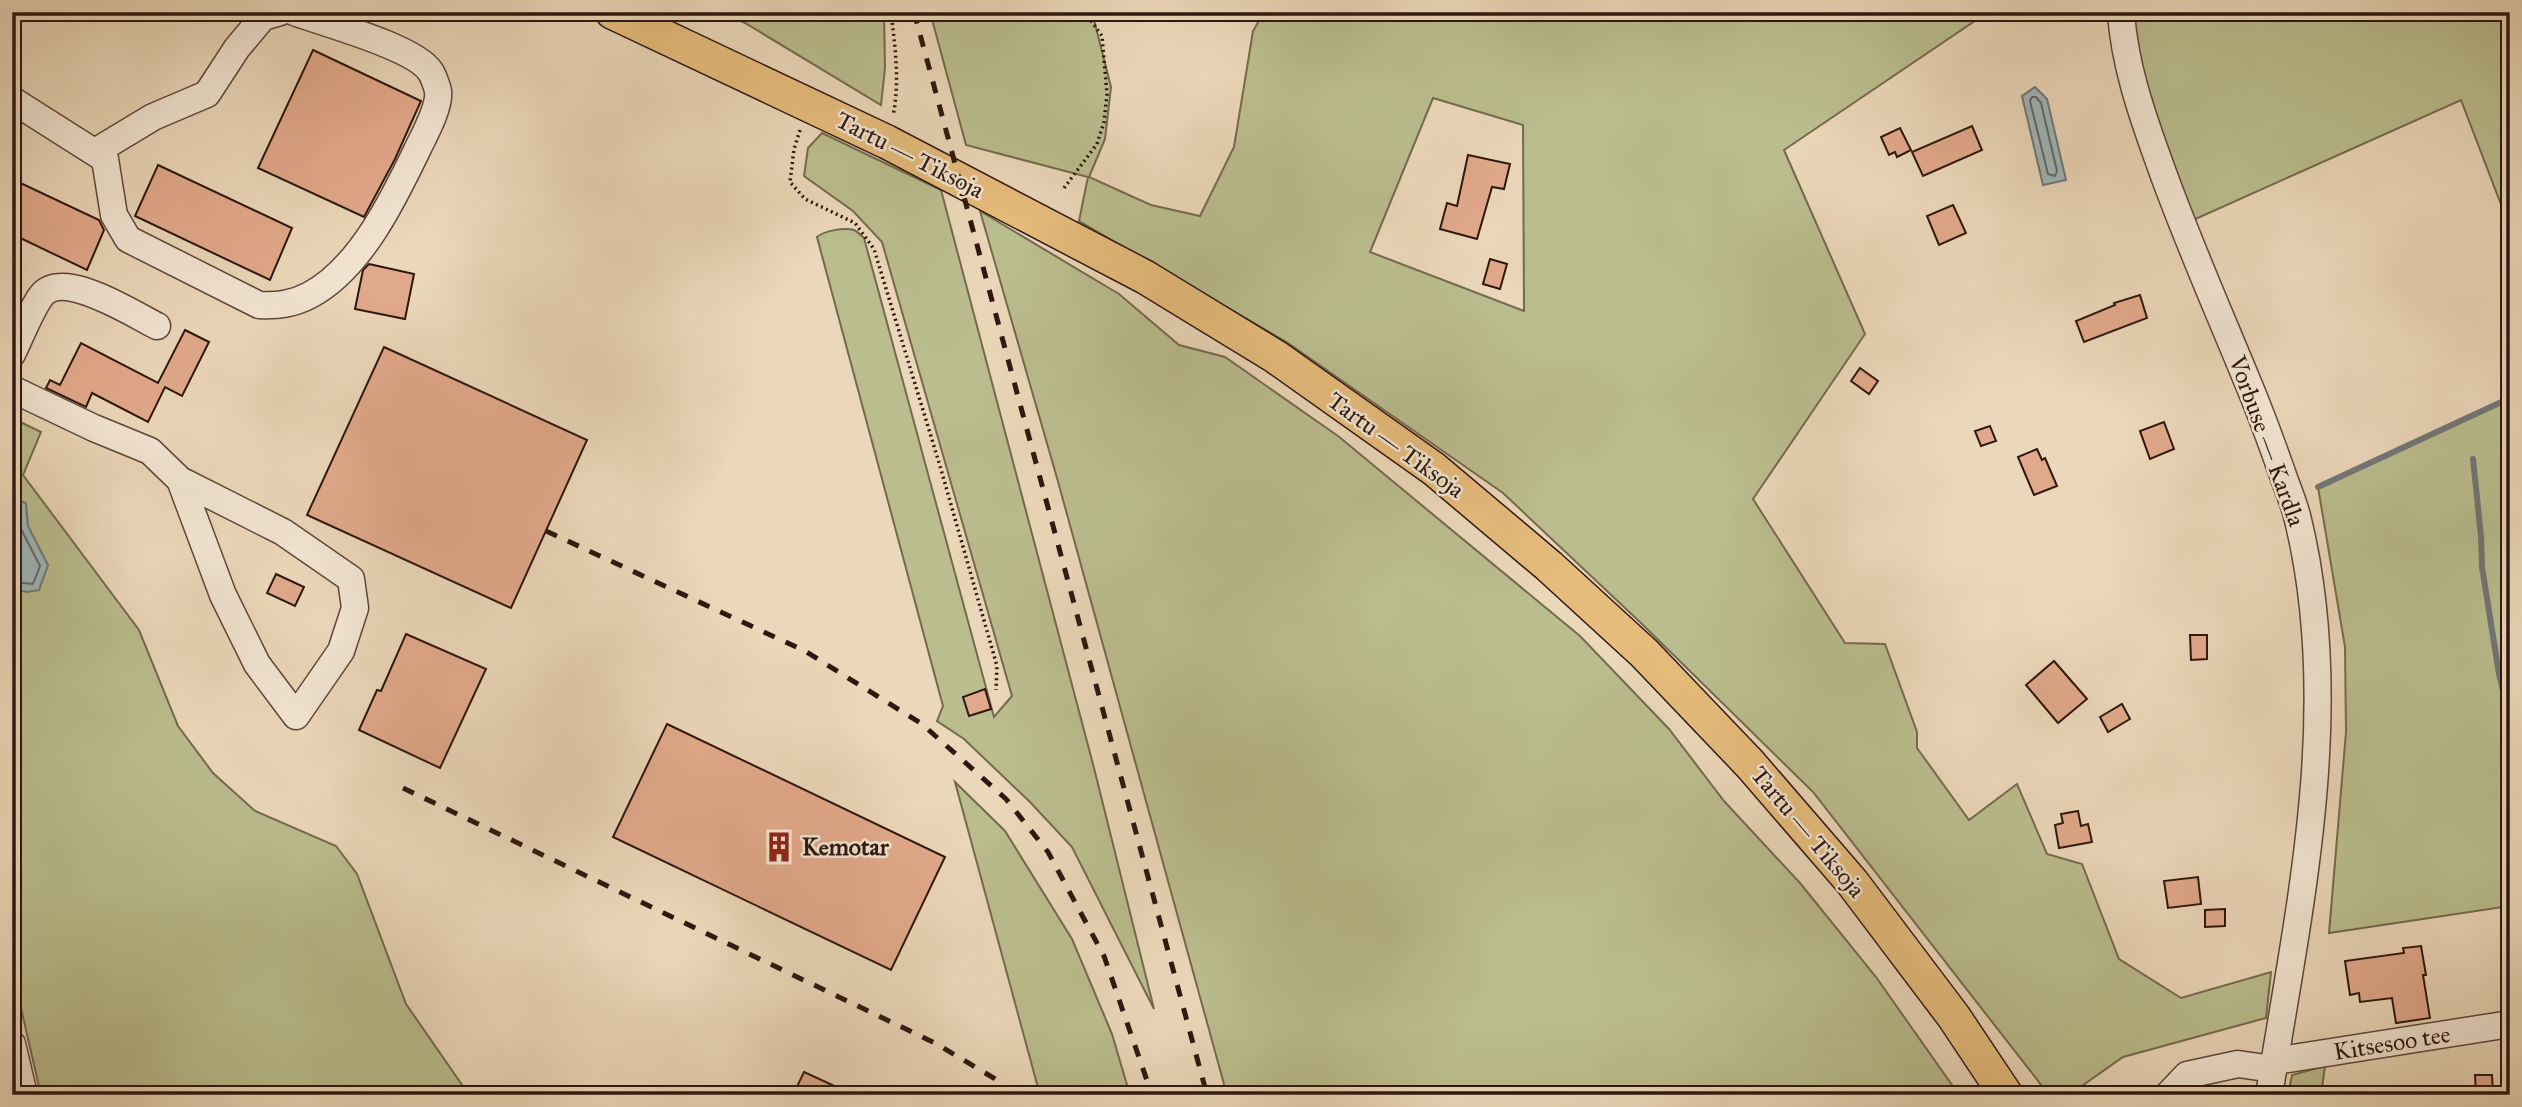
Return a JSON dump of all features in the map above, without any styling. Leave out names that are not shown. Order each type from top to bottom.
[{"type":"main road","name":"Tartu — Tiksoja","points":[[612,12],[887,142],[1145,277],[1276,357],[1434,469],[1538,557],[1644,653],[1750,764],[1852,882],[1954,1017],[2006,1095]]},
{"type":"street","points":[[95,152],[153,117],[207,94],[237,48],[263,17],[280,12]]},
{"type":"street","points":[[12,100],[104,159],[114,215],[128,239],[258,305],[281,306],[311,294],[344,268],[369,238],[397,191],[431,121],[438,92],[430,70],[407,52],[294,12]]},
{"type":"street","name":"Vorbuse — Kardla","points":[[2121,12],[2122,30],[2141,114],[2173,203],[2263,420],[2298,519],[2311,591],[2316,655],[2317,724],[2311,813],[2272,1075]]},
{"type":"street","points":[[12,354],[42,295],[53,286],[69,285],[157,326]]},
{"type":"street","points":[[12,389],[150,451],[180,480],[283,532],[351,579],[355,608],[341,652],[296,716],[257,664],[229,607],[180,480]]},
{"type":"street","name":"Kitsesoo tee","points":[[2168,1095],[2187,1075],[2238,1064],[2272,1075],[2510,1024]]},
{"type":"street","points":[[12,1044],[24,1095]]},
{"type":"path","points":[[887,142],[896,101],[896,49],[891,12]]},
{"type":"path","points":[[1064,188],[1097,144],[1104,122],[1107,94],[1102,36],[1087,15],[1079,12]]},
{"type":"path","points":[[808,105],[794,149],[790,181],[805,199],[855,223],[874,249],[997,666],[996,690]]},
{"type":"green space","points":[[723,12],[884,12],[885,68],[881,105],[745,23]]},
{"type":"green space","points":[[930,12],[1073,12],[1093,21],[1086,12],[1092,12],[1111,87],[1105,139],[1089,177],[1151,205],[1200,216],[1234,147],[1253,31],[1264,12],[1988,12],[1784,150],[1865,334],[1753,499],[1845,643],[1885,644],[1917,732],[1917,748],[1969,820],[2017,784],[2047,854],[2082,864],[2119,959],[2181,998],[2271,972],[2266,1018],[2123,1057],[2069,1095],[2049,1095],[1813,792],[1642,624],[1503,493],[1288,343],[1079,221],[1088,177],[966,145]],"holes":[[[1433,98],[1523,125],[1524,311],[1370,252]]]},
{"type":"green space","points":[[2121,12],[2510,12],[2510,228],[2461,100],[2182,225]]},
{"type":"green space","points":[[822,133],[941,190],[1094,768],[1154,1009],[1072,847],[1030,802],[964,739],[937,721],[943,706],[817,237],[824,233],[850,229],[864,238],[994,717],[1012,696],[882,242],[853,211],[804,176],[808,148]]},
{"type":"green space","points":[[980,211],[1119,294],[1179,345],[1225,357],[1338,436],[1580,636],[1669,729],[1724,801],[1800,883],[1876,977],[1959,1095],[1227,1095],[1057,478]]},
{"type":"green space","points":[[2510,398],[2510,906],[2329,933],[2346,732],[2345,647],[2318,487]]},
{"type":"green space","points":[[12,418],[41,432],[23,475],[139,630],[178,726],[213,773],[255,811],[336,846],[357,874],[406,1004],[469,1095],[41,1095],[12,969]]},
{"type":"green space","points":[[955,782],[1005,831],[1072,939],[1112,1034],[1130,1095],[1040,1095]]},
{"type":"green space","points":[[2325,1066],[2321,1095],[2288,1095],[2292,1075]]},
{"type":"water","points":[[2035,87],[2047,99],[2066,180],[2043,185],[2022,96]]},
{"type":"water","points":[[12,499],[26,503],[28,526],[48,565],[39,590],[27,592],[12,589]]},
{"type":"building","points":[[313,50],[421,101],[395,159],[364,217],[258,168]]},
{"type":"building","points":[[1972,126],[1982,150],[1923,176],[1912,152]]},
{"type":"building","points":[[1900,128],[1911,150],[1897,157],[1895,152],[1889,155],[1881,137]]},
{"type":"building","points":[[1468,155],[1510,164],[1504,189],[1492,187],[1477,239],[1440,229],[1447,203],[1457,206]]},
{"type":"building","points":[[158,165],[292,228],[270,280],[135,216]]},
{"type":"building","points":[[12,179],[99,220],[104,230],[87,270],[12,234]]},
{"type":"building","points":[[1953,205],[1966,233],[1939,245],[1927,216]]},
{"type":"building","points":[[1490,259],[1507,264],[1500,289],[1483,284]]},
{"type":"building","points":[[369,264],[414,274],[405,319],[355,309],[363,270]]},
{"type":"building","points":[[2140,295],[2147,318],[2084,342],[2076,321],[2115,305],[2114,303]]},
{"type":"building","points":[[185,330],[209,342],[182,396],[165,387],[148,422],[92,393],[86,407],[46,388],[50,380],[60,385],[81,343],[158,383]]},
{"type":"building","points":[[384,347],[587,440],[511,608],[307,515]]},
{"type":"building","points":[[1860,368],[1878,381],[1869,394],[1851,381]]},
{"type":"building","points":[[2164,422],[2174,449],[2150,459],[2140,431]]},
{"type":"building","points":[[1990,426],[1996,441],[1981,446],[1975,431]]},
{"type":"building","points":[[2037,449],[2042,460],[2045,458],[2057,486],[2034,495],[2018,457]]},
{"type":"building","points":[[276,574],[304,587],[295,606],[267,593]]},
{"type":"building","points":[[406,634],[486,669],[440,768],[359,730],[377,690],[381,691]]},
{"type":"building","points":[[2190,635],[2207,635],[2207,659],[2191,660]]},
{"type":"building","points":[[2054,661],[2087,699],[2058,723],[2026,685]]},
{"type":"building","points":[[985,689],[991,709],[969,716],[963,697]]},
{"type":"building","points":[[2122,704],[2130,719],[2108,732],[2100,717]]},
{"type":"building","name":"Kemotar","points":[[667,724],[945,857],[891,970],[613,837]]},
{"type":"building","points":[[2078,811],[2081,826],[2088,824],[2092,842],[2059,848],[2055,825],[2063,823],[2061,814]]},
{"type":"building","points":[[2198,877],[2201,904],[2168,908],[2164,881]]},
{"type":"building","points":[[2225,909],[2225,926],[2205,927],[2205,910]]},
{"type":"building","points":[[2421,946],[2430,1018],[2396,1023],[2392,998],[2360,1002],[2359,993],[2350,995],[2345,961],[2404,953],[2403,948]]},
{"type":"building","points":[[804,1072],[854,1095],[793,1095]]},
{"type":"building","points":[[2475,1075],[2492,1075],[2493,1095],[2476,1095]]},
{"type":"waterway","points":[[2318,487],[2510,398]]},
{"type":"waterway","points":[[2473,459],[2482,567],[2499,674],[2510,720]]},
{"type":"railway","points":[[914,12],[1207,1095]]},
{"type":"railway","points":[[546,531],[805,651],[922,724],[1006,799],[1048,852],[1104,956],[1152,1095]]},
{"type":"railway","points":[[403,788],[935,1043],[997,1080],[1013,1095]]},
{"type":"place","name":"Kemotar","points":[[779,847]]}]
